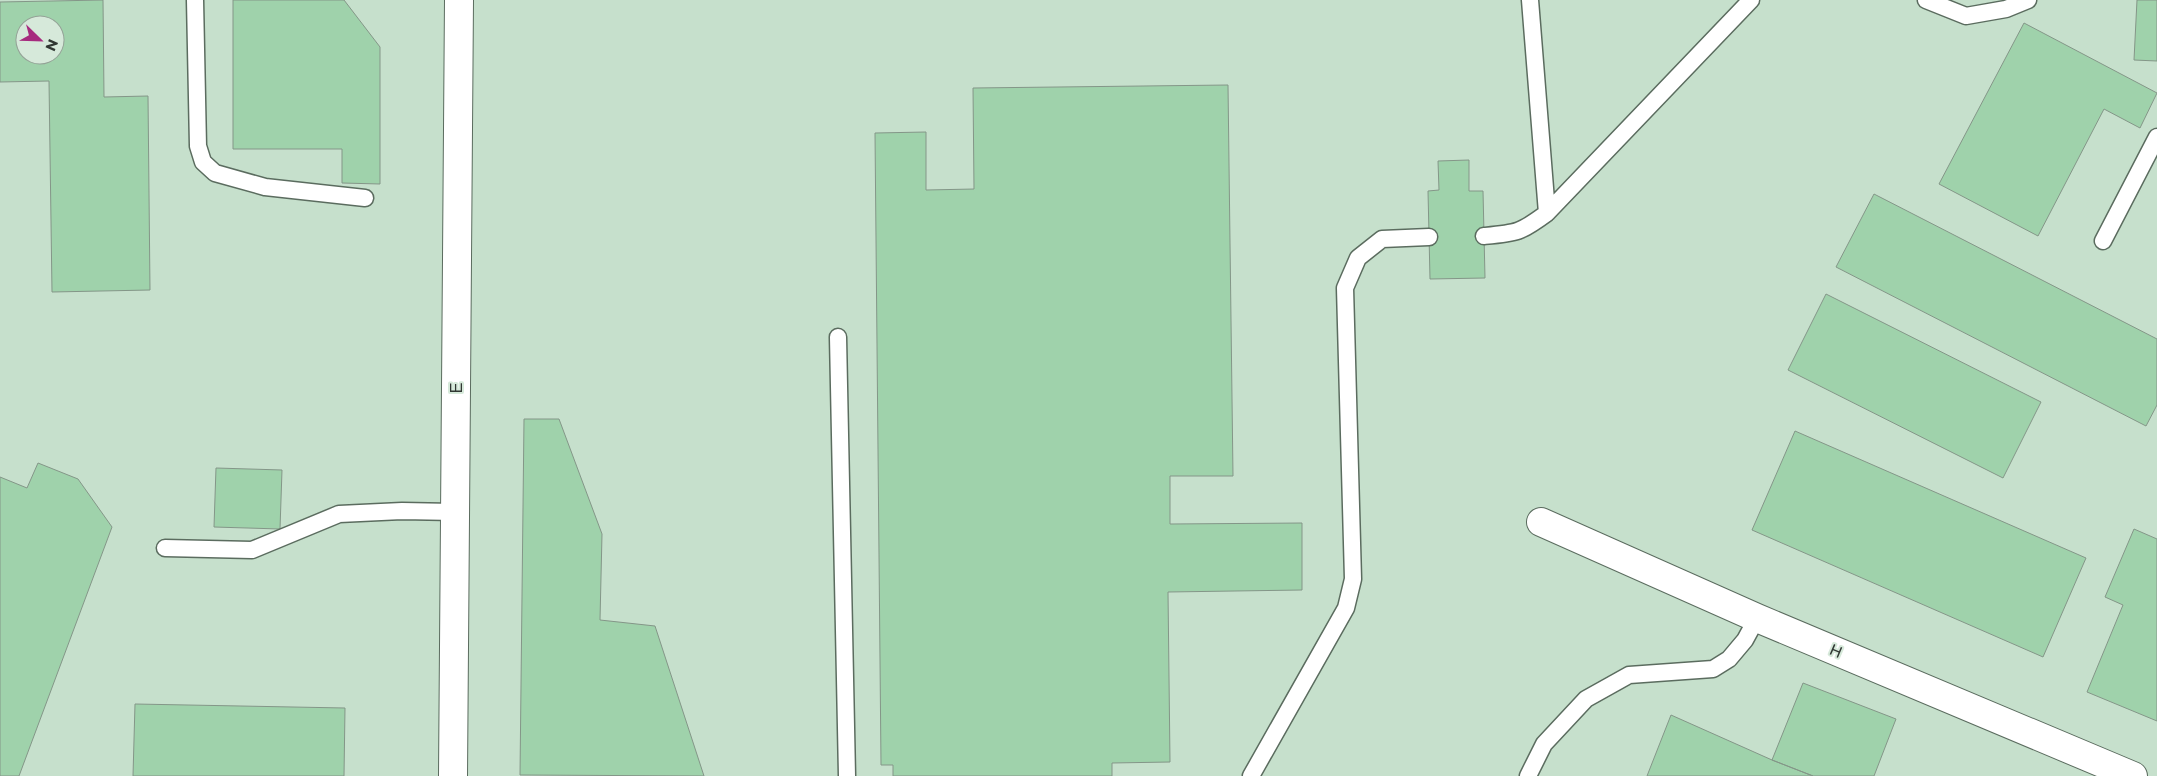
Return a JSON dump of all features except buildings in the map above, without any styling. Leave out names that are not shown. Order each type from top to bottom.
[{"type":"street","name":"Ε","points":[[453,776],[459,0]]},
{"type":"street","name":"Η","points":[[1541,522],[1757,618],[2133,776]]},
{"type":"lane","points":[[195,0],[198,146],[203,162],[215,173],[265,187],[365,198]]},
{"type":"lane","points":[[1530,0],[1547,213]]},
{"type":"lane","points":[[1484,236],[1514,234],[1525,229],[1547,213],[1752,0]]},
{"type":"lane","points":[[1926,0],[1966,16],[2006,8],[2028,0]]},
{"type":"lane","points":[[2103,241],[2157,136]]},
{"type":"lane","points":[[1251,776],[1346,608],[1353,580],[1345,288],[1358,258],[1382,239],[1429,236]]},
{"type":"lane","points":[[838,337],[847,776]]},
{"type":"lane","points":[[165,548],[252,550],[339,514],[402,511],[456,512]]},
{"type":"lane","points":[[1528,776],[1544,744],[1586,699],[1629,675],[1713,669],[1729,659],[1745,640],[1757,618]]},
{"type":"shaded area","points":[[0,0],[2157,0],[2157,776],[0,776]]}]
